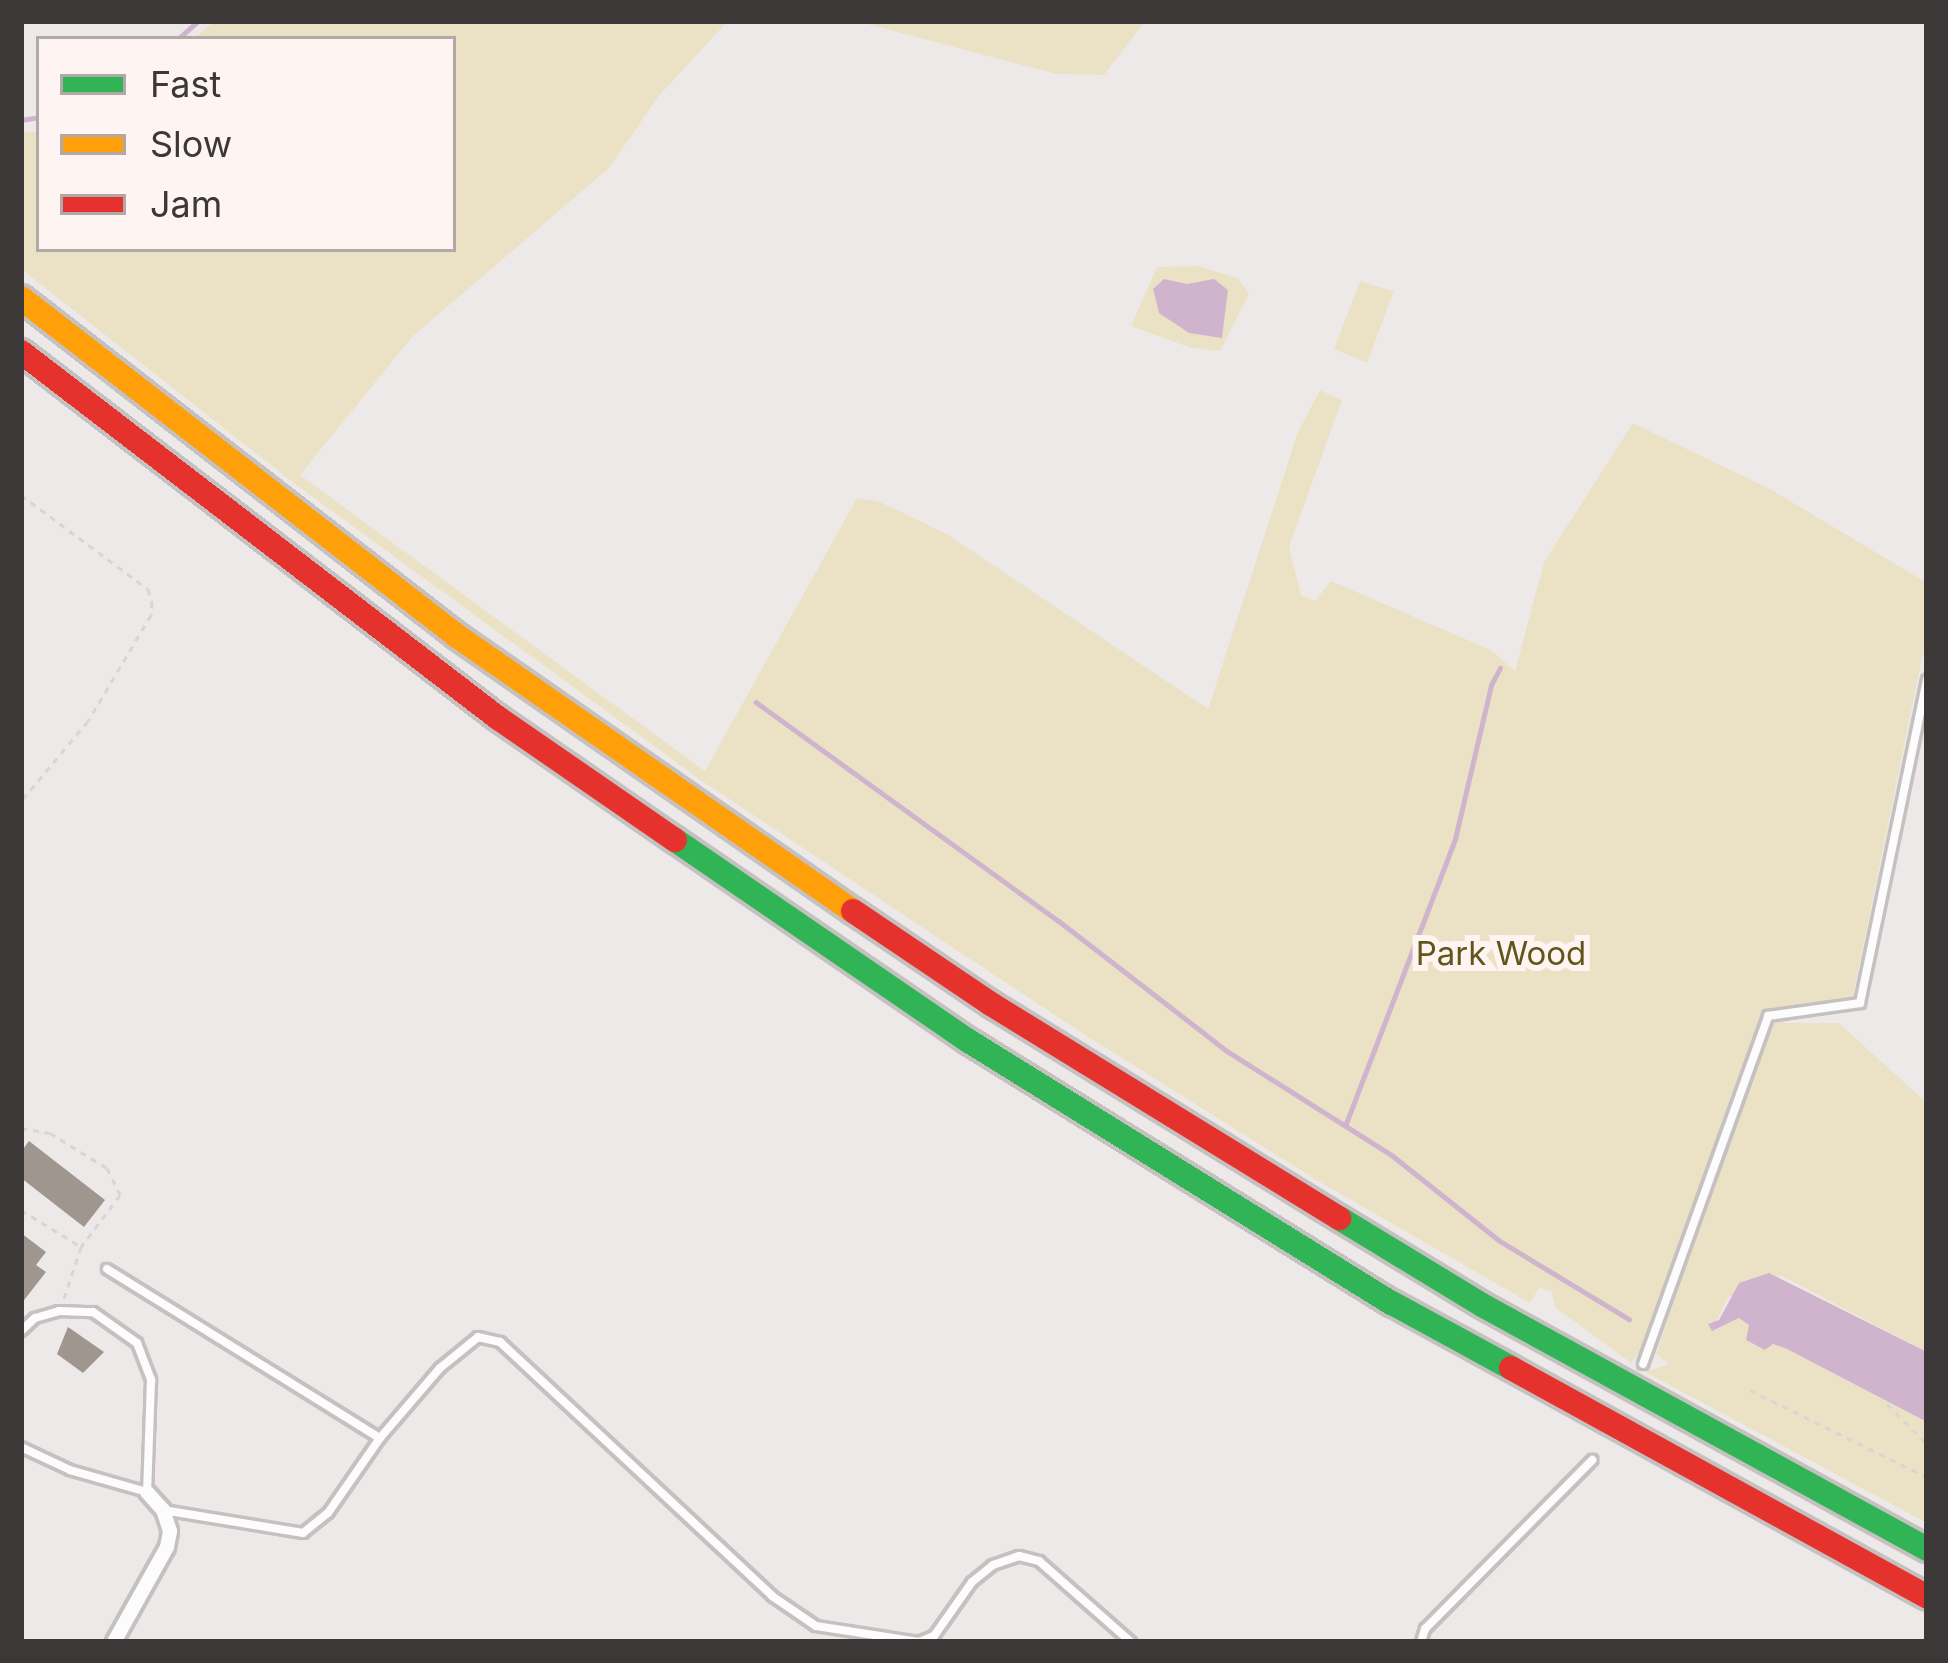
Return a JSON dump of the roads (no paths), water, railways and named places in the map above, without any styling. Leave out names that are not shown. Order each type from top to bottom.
[{"type":"highway","points":[[21,298],[457,636],[952,978],[1482,1305],[1927,1549]]},
{"type":"highway","points":[[21,352],[482,706],[967,1040],[1393,1304],[1927,1597]]},
{"type":"street","points":[[114,1642],[167,1547],[170,1532],[163,1510],[147,1492]]},
{"type":"lane","points":[[1643,1364],[1768,1016],[1860,1003],[1927,680]]},
{"type":"lane","points":[[107,1269],[380,1438]]},
{"type":"lane","points":[[21,1331],[35,1318],[59,1311],[94,1312],[137,1343],[152,1380],[147,1492],[70,1470],[21,1447]]},
{"type":"lane","points":[[163,1510],[303,1533],[328,1513],[380,1438],[440,1368],[478,1337],[500,1342],[772,1596],[816,1626],[867,1629],[920,1642],[934,1636],[972,1582],[993,1565],[1018,1556],[1039,1561],[1131,1642]]},
{"type":"lane","points":[[1421,1642],[1425,1629],[1592,1460]]},
{"type":"waterway","points":[[181,36],[198,21]]},
{"type":"waterway","points":[[21,120],[36,118]]},
{"type":"waterway","points":[[1345,1126],[1455,839],[1491,685],[1500,668]]},
{"type":"waterway","points":[[756,702],[1059,921],[1227,1051],[1393,1156],[1500,1241],[1629,1319]]},
{"type":"park label","name":"Park Wood","points":[[1501,954]]}]
